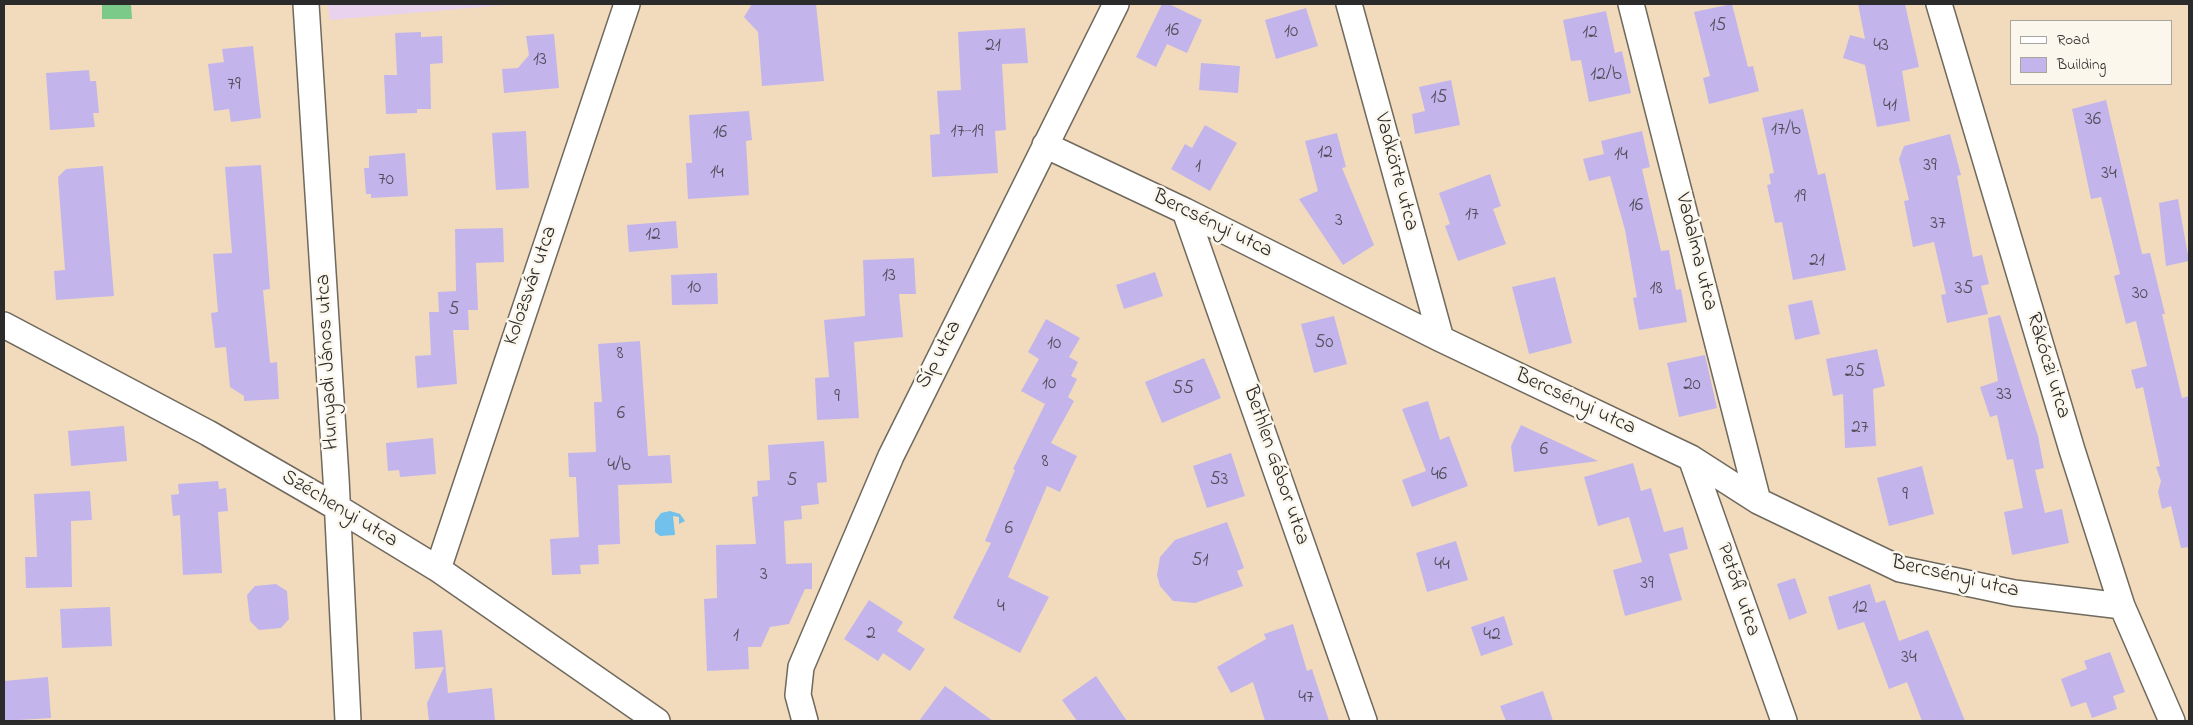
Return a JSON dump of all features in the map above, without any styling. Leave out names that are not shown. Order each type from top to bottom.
[{"type":"street","name":"Hunyadi János utca","points":[[306,4],[338,508],[348,721]]},
{"type":"street","name":"Kolozsvár utca","points":[[438,569],[626,4]]},
{"type":"street","name":"Síp utca","points":[[804,719],[798,695],[801,667],[911,411],[971,297],[1116,4]]},
{"type":"street","name":"Vadkörte utca","points":[[1349,4],[1442,339]]},
{"type":"street","name":"Vadalma utca","points":[[1631,4],[1758,501]]},
{"type":"street","name":"Rákóczi utca","points":[[1939,4],[2072,450],[2122,606],[2172,721]]},
{"type":"street","name":"Bercsényi utca","points":[[1045,145],[1185,211],[1442,339],[1691,458],[1758,501],[1900,569],[2014,593],[2122,606]]},
{"type":"street","name":"Bethlen Gábor utca","points":[[1185,211],[1364,721]]},
{"type":"street","name":"Széchenyi utca","points":[[4,326],[208,433],[338,508],[438,569],[657,721]]},
{"type":"street","name":"Petőfi utca","points":[[1691,458],[1784,721]]},
{"type":"shaded area","points":[[328,4],[516,4],[330,20]]},
{"type":"green space","points":[[102,4],[131,4],[132,19],[102,19]]},
{"type":"water","points":[[670,511],[680,514],[685,521],[679,524],[679,517],[673,516],[675,535],[660,536],[655,532],[655,521],[661,513]]},
{"type":"building","points":[[752,4],[816,4],[824,81],[762,86],[758,32],[744,17]]},
{"type":"building","points":[[1162,4],[1169,4],[1202,20],[1187,53],[1167,44],[1156,67],[1136,57]]},
{"type":"building","points":[[1732,4],[1748,67],[1753,66],[1759,91],[1709,104],[1703,78],[1710,76],[1694,12]]},
{"type":"building","points":[[1858,4],[1905,4],[1919,67],[1902,71],[1910,121],[1877,127],[1865,65],[1843,58],[1850,35],[1865,39]]},
{"type":"building","points":[[1306,8],[1318,46],[1276,59],[1265,20]]},
{"type":"building","points":[[1606,11],[1615,53],[1622,51],[1631,93],[1589,102],[1581,60],[1571,61],[1563,20]]},
{"type":"building","points":[[1025,28],[1028,63],[1002,64],[1006,130],[995,131],[998,173],[932,177],[930,135],[940,134],[937,91],[961,90],[958,32]]},
{"type":"building","points":[[421,32],[421,37],[442,36],[443,63],[430,64],[431,109],[417,109],[417,113],[386,114],[384,75],[397,75],[395,33]]},
{"type":"building","points":[[554,34],[559,88],[504,93],[502,69],[518,68],[529,55],[526,36]]},
{"type":"building","points":[[253,46],[261,118],[231,122],[229,109],[214,111],[208,64],[224,62],[222,49]]},
{"type":"building","points":[[1201,63],[1240,66],[1238,93],[1199,90]]},
{"type":"building","points":[[89,70],[90,81],[96,81],[99,113],[93,113],[95,127],[50,130],[46,73]]},
{"type":"building","points":[[1451,80],[1460,125],[1415,134],[1412,114],[1425,111],[1419,87]]},
{"type":"building","points":[[2106,100],[2142,254],[2150,253],[2165,314],[2162,314],[2182,398],[2189,396],[2189,547],[2181,548],[2171,506],[2162,509],[2158,492],[2161,481],[2156,467],[2160,466],[2143,387],[2136,389],[2131,370],[2147,366],[2136,321],[2126,324],[2114,276],[2120,274],[2101,197],[2091,199],[2072,109]]},
{"type":"building","points":[[1803,109],[1818,175],[1825,173],[1846,270],[1793,280],[1782,222],[1775,223],[1767,185],[1771,184],[1769,174],[1774,173],[1762,118]]},
{"type":"building","points":[[749,111],[752,140],[746,141],[749,195],[688,199],[686,163],[692,163],[689,115]]},
{"type":"building","points":[[1205,125],[1237,143],[1210,191],[1171,169],[1185,144],[1192,148]]},
{"type":"building","points":[[526,131],[529,188],[496,190],[492,133]]},
{"type":"building","points":[[1642,131],[1650,167],[1642,169],[1661,251],[1669,250],[1676,290],[1681,289],[1687,322],[1639,330],[1633,298],[1637,297],[1625,230],[1610,176],[1589,181],[1583,159],[1604,154],[1601,141]]},
{"type":"building","points":[[1337,133],[1346,167],[1342,168],[1374,245],[1343,265],[1299,199],[1318,191],[1305,141]]},
{"type":"building","points":[[1950,134],[1961,175],[1957,176],[1973,257],[1982,255],[1989,284],[1981,286],[1988,314],[1947,323],[1941,295],[1946,294],[1934,242],[1913,247],[1904,201],[1909,200],[1899,159],[1904,146]]},
{"type":"building","points":[[405,153],[408,196],[371,198],[371,194],[366,194],[364,168],[369,168],[369,156]]},
{"type":"building","points":[[261,165],[270,289],[263,290],[270,363],[277,362],[279,399],[244,401],[244,396],[230,387],[226,347],[215,348],[211,313],[218,312],[213,254],[232,253],[225,167]]},
{"type":"building","points":[[103,166],[114,296],[56,300],[54,271],[65,270],[58,177],[66,169]]},
{"type":"building","points":[[1490,174],[1501,206],[1493,209],[1506,244],[1458,261],[1445,226],[1450,224],[1439,193]]},
{"type":"building","points":[[2178,199],[2189,261],[2166,266],[2159,203]]},
{"type":"building","points":[[676,221],[678,248],[629,252],[627,225]]},
{"type":"building","points":[[503,228],[504,262],[476,263],[478,310],[468,310],[469,330],[453,330],[457,384],[417,388],[415,356],[431,355],[429,312],[439,312],[438,292],[456,291],[455,229]]},
{"type":"building","points":[[914,258],[916,294],[899,294],[903,337],[854,342],[859,418],[817,420],[815,378],[829,377],[824,320],[865,316],[863,260]]},
{"type":"building","points":[[1155,272],[1163,296],[1124,309],[1116,285]]},
{"type":"building","points":[[717,273],[718,304],[672,305],[671,275]]},
{"type":"building","points":[[1555,277],[1572,343],[1529,354],[1512,287]]},
{"type":"building","points":[[1812,300],[1820,334],[1795,340],[1788,305]]},
{"type":"building","points":[[2000,315],[2038,436],[2044,468],[2035,470],[2045,513],[2062,509],[2069,543],[2012,555],[2004,512],[2023,508],[2013,459],[2007,460],[1997,415],[1990,417],[1980,387],[1998,381],[1988,318]]},
{"type":"building","points":[[1334,316],[1347,364],[1314,373],[1301,324]]},
{"type":"building","points":[[1046,319],[1080,338],[1069,357],[1078,362],[1071,376],[1077,379],[1068,397],[1074,401],[1051,443],[1077,456],[1060,492],[1047,486],[1008,577],[1049,597],[1020,653],[953,618],[991,543],[985,541],[1015,470],[1013,469],[1045,404],[1021,391],[1039,359],[1028,352]]},
{"type":"building","points":[[640,341],[648,456],[670,455],[672,483],[618,485],[620,544],[598,545],[599,564],[580,565],[581,574],[552,575],[550,539],[579,537],[576,477],[569,477],[568,453],[596,452],[594,402],[602,402],[598,344]]},
{"type":"building","points":[[1877,349],[1885,386],[1873,389],[1876,446],[1845,448],[1843,394],[1833,396],[1826,359]]},
{"type":"building","points":[[1705,355],[1717,408],[1679,417],[1667,363]]},
{"type":"building","points":[[1204,358],[1221,398],[1162,423],[1145,382]]},
{"type":"building","points":[[1428,401],[1440,440],[1449,436],[1468,486],[1412,507],[1402,480],[1426,471],[1402,409]]},
{"type":"building","points":[[1521,425],[1598,461],[1514,472],[1511,446]]},
{"type":"building","points":[[124,426],[127,461],[71,466],[68,431]]},
{"type":"building","points":[[433,438],[436,474],[400,477],[399,470],[388,471],[386,443]]},
{"type":"building","points":[[824,441],[827,482],[817,483],[819,504],[801,506],[802,519],[784,521],[786,564],[812,563],[812,589],[805,589],[789,624],[770,627],[761,647],[748,647],[749,669],[707,671],[704,599],[717,598],[716,545],[756,544],[752,497],[758,496],[757,481],[770,480],[768,445]]},
{"type":"building","points":[[1231,453],[1245,496],[1207,508],[1193,466]]},
{"type":"building","points":[[1633,463],[1641,491],[1651,488],[1664,532],[1683,527],[1688,549],[1669,554],[1682,600],[1625,616],[1613,570],[1642,562],[1629,517],[1598,526],[1584,477]]},
{"type":"building","points":[[1922,466],[1934,514],[1889,526],[1877,478]]},
{"type":"building","points":[[218,481],[219,489],[226,488],[228,511],[218,512],[222,573],[183,575],[180,515],[173,516],[171,495],[179,494],[178,484]]},
{"type":"building","points":[[90,491],[92,520],[71,521],[72,587],[26,588],[25,557],[37,557],[34,494]]},
{"type":"building","points":[[1227,522],[1244,568],[1237,571],[1243,586],[1195,603],[1173,601],[1160,586],[1157,575],[1160,557],[1175,540]]},
{"type":"building","points":[[1456,541],[1468,580],[1427,592],[1416,553]]},
{"type":"building","points":[[1795,578],[1807,613],[1789,620],[1777,584]]},
{"type":"building","points":[[276,584],[287,591],[289,619],[281,628],[259,630],[250,621],[247,595],[255,586]]},
{"type":"building","points":[[1870,584],[1876,603],[1885,600],[1899,641],[1928,630],[1965,721],[1922,721],[1907,682],[1889,689],[1864,622],[1838,630],[1828,597]]},
{"type":"building","points":[[869,600],[903,622],[897,631],[925,649],[910,671],[883,653],[878,661],[844,639]]},
{"type":"building","points":[[110,607],[112,646],[62,648],[60,609]]},
{"type":"building","points":[[1504,616],[1513,645],[1481,656],[1471,627]]},
{"type":"building","points":[[1293,624],[1307,671],[1312,669],[1329,721],[1265,721],[1253,682],[1231,693],[1217,667],[1266,639],[1264,634]]},
{"type":"building","points":[[442,630],[448,693],[492,688],[495,721],[429,721],[427,703],[444,667],[415,669],[413,632]]},
{"type":"building","points":[[2110,652],[2125,692],[2113,696],[2117,709],[2092,718],[2086,702],[2071,707],[2061,679],[2087,669],[2084,661]]},
{"type":"building","points":[[1096,676],[1127,721],[1077,721],[1062,700]]},
{"type":"building","points":[[48,677],[51,718],[4,721],[4,681]]},
{"type":"building","points":[[945,686],[993,721],[919,721]]},
{"type":"building","points":[[1543,691],[1553,721],[1506,721],[1500,706]]}]
